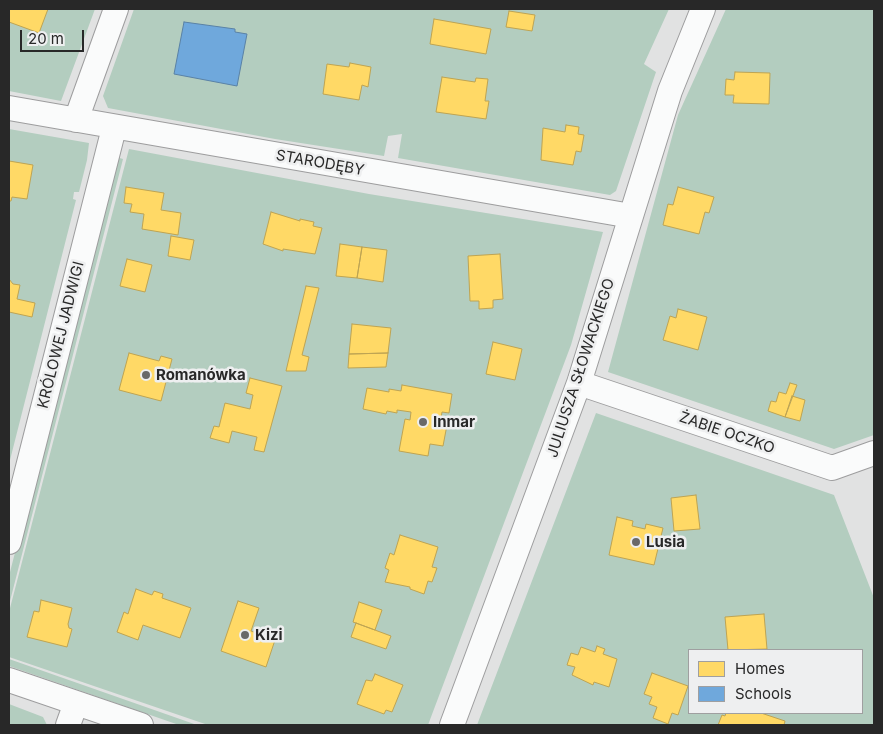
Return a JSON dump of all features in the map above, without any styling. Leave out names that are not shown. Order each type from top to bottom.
[{"type":"street","points":[[76,120],[116,9]]},
{"type":"street","name":"JULIUSZA SŁOWACKIEGO","points":[[452,725],[579,383],[670,91],[703,9]]},
{"type":"street","name":"STARODĘBY","points":[[9,108],[114,128],[631,216]]},
{"type":"street","name":"KRÓLOWEJ JADWIGI","points":[[9,542],[114,128]]},
{"type":"street","name":"ŻABIE OCZKO","points":[[579,383],[832,468],[874,453]]},
{"type":"street","points":[[9,680],[141,725]]},
{"type":"street","points":[[68,725],[76,703]]},
{"type":"green space","points":[[9,9],[95,9],[61,101],[9,91]]},
{"type":"green space","points":[[134,9],[669,9],[644,64],[656,72],[616,191],[610,195],[398,158],[402,134],[388,136],[384,156],[275,139],[108,108],[103,96]]},
{"type":"green space","points":[[726,9],[874,9],[874,435],[834,449],[608,372],[678,115]]},
{"type":"green space","points":[[9,129],[89,143],[79,192],[74,192],[73,199],[76,200],[9,464]]},
{"type":"green space","points":[[129,149],[369,194],[603,232],[571,345],[428,725],[208,725],[9,657],[9,612]]},
{"type":"green space","points":[[116,157],[123,159],[9,605],[9,576]]},
{"type":"green space","points":[[596,413],[834,495],[874,598],[874,725],[477,725]]},
{"type":"green space","points":[[9,659],[197,725],[179,725],[9,666]]},
{"type":"green space","points":[[9,704],[43,717],[47,725],[9,725]]},
{"type":"building: Homes","points":[[9,9],[48,9],[39,33],[9,22]]},
{"type":"building: Homes","points":[[509,11],[535,15],[532,31],[506,27]]},
{"type":"building: Homes","points":[[434,19],[491,29],[486,54],[430,44]]},
{"type":"building: Homes","points":[[350,63],[371,67],[368,87],[362,85],[359,100],[323,94],[327,64],[349,67]]},
{"type":"building: Homes","points":[[735,72],[770,73],[769,104],[733,103],[734,95],[725,95],[726,79],[734,80]]},
{"type":"building: Homes","points":[[442,77],[475,82],[476,78],[488,79],[485,101],[489,101],[486,119],[436,112]]},
{"type":"building: Homes","points":[[566,125],[579,127],[578,134],[584,135],[581,152],[576,151],[573,165],[541,160],[543,128],[565,132]]},
{"type":"building: Homes","points":[[9,161],[33,165],[27,199],[12,197],[11,201],[9,201]]},
{"type":"building: Homes","points":[[126,187],[164,193],[161,210],[181,213],[178,235],[142,229],[144,214],[130,212],[132,204],[124,203]]},
{"type":"building: Homes","points":[[678,187],[714,197],[709,213],[705,212],[699,234],[663,225],[668,204],[673,205]]},
{"type":"building: Homes","points":[[271,212],[300,221],[300,219],[314,222],[313,226],[322,228],[315,254],[283,249],[283,251],[263,244]]},
{"type":"building: Homes","points":[[171,236],[194,240],[190,260],[168,256]]},
{"type":"building: Homes","points":[[340,244],[362,247],[357,278],[336,276]]},
{"type":"building: Homes","points":[[362,247],[387,250],[383,282],[357,278]]},
{"type":"building: Homes","points":[[500,254],[503,299],[493,300],[493,308],[479,309],[479,301],[470,301],[468,256]]},
{"type":"building: Homes","points":[[127,259],[152,265],[145,292],[120,286]]},
{"type":"building: Homes","points":[[9,279],[13,284],[20,285],[17,299],[35,303],[32,317],[9,312]]},
{"type":"building: Homes","points":[[306,286],[319,288],[302,355],[309,357],[306,371],[286,371]]},
{"type":"building: Homes","points":[[678,309],[707,317],[698,350],[663,340],[670,316],[676,318]]},
{"type":"building: Homes","points":[[352,324],[391,328],[388,353],[349,354]]},
{"type":"building: Homes","points":[[493,342],[522,349],[515,380],[486,374]]},
{"type":"building: Homes","name":"Romanówka","points":[[129,353],[159,361],[161,356],[172,359],[161,401],[119,390]]},
{"type":"building: Homes","points":[[388,353],[386,367],[348,368],[349,354]]},
{"type":"building: Homes","points":[[250,378],[282,386],[264,452],[254,450],[257,437],[232,431],[229,443],[210,438],[214,426],[219,427],[225,403],[250,409],[253,395],[246,393]]},
{"type":"building: Homes","points":[[790,383],[797,385],[785,417],[768,411],[771,401],[776,402],[779,392],[786,394]]},
{"type":"building: Homes","name":"Inmar","points":[[402,385],[452,394],[449,413],[442,412],[440,424],[447,425],[443,446],[430,444],[428,456],[399,451],[405,419],[410,420],[411,412],[397,410],[397,413],[387,411],[386,414],[363,409],[367,388],[389,392],[389,389],[401,391]]},
{"type":"building: Homes","points":[[792,396],[805,400],[800,421],[785,417]]},
{"type":"building: Homes","points":[[696,495],[700,529],[674,531],[671,498]]},
{"type":"building: Homes","name":"Lusia","points":[[617,517],[633,521],[632,526],[645,529],[646,524],[663,528],[654,565],[609,555]]},
{"type":"building: Homes","points":[[400,535],[438,547],[432,567],[437,568],[432,582],[428,581],[424,594],[410,589],[410,587],[385,582],[389,570],[385,568],[390,553],[394,555]]},
{"type":"building: Homes","points":[[136,589],[152,595],[154,591],[163,594],[162,598],[191,608],[180,638],[143,625],[138,640],[117,632],[124,612],[128,614]]},
{"type":"building: Homes","points":[[41,600],[72,608],[68,624],[69,628],[72,629],[67,647],[27,637],[34,611],[39,612]]},
{"type":"building: Homes","name":"Kizi","points":[[238,601],[259,608],[251,631],[275,640],[266,667],[221,651]]},
{"type":"building: Homes","points":[[359,602],[382,610],[375,630],[353,622]]},
{"type":"building: Homes","points":[[764,614],[767,649],[728,649],[725,617]]},
{"type":"building: Homes","points":[[356,623],[391,636],[386,649],[351,637]]},
{"type":"building: Homes","points":[[597,646],[605,649],[603,654],[617,659],[609,687],[594,682],[593,685],[572,675],[575,667],[567,665],[571,653],[578,655],[581,647],[595,652]]},
{"type":"building: Homes","points":[[652,673],[688,686],[678,715],[672,713],[668,724],[653,718],[657,707],[649,704],[652,697],[644,694]]},
{"type":"building: Homes","points":[[375,674],[403,685],[392,712],[386,710],[384,714],[357,704],[366,680],[372,681]]},
{"type":"building: Homes","points":[[726,714],[764,714],[785,721],[784,725],[718,725],[722,715],[725,716]]},
{"type":"building: Schools","points":[[184,22],[235,29],[235,32],[247,34],[237,86],[174,74]]},
{"type":"place","name":"Romanówka","points":[[146,375]]},
{"type":"place","name":"Inmar","points":[[423,422]]},
{"type":"place","name":"Lusia","points":[[636,542]]},
{"type":"place","name":"Kizi","points":[[245,635]]}]
